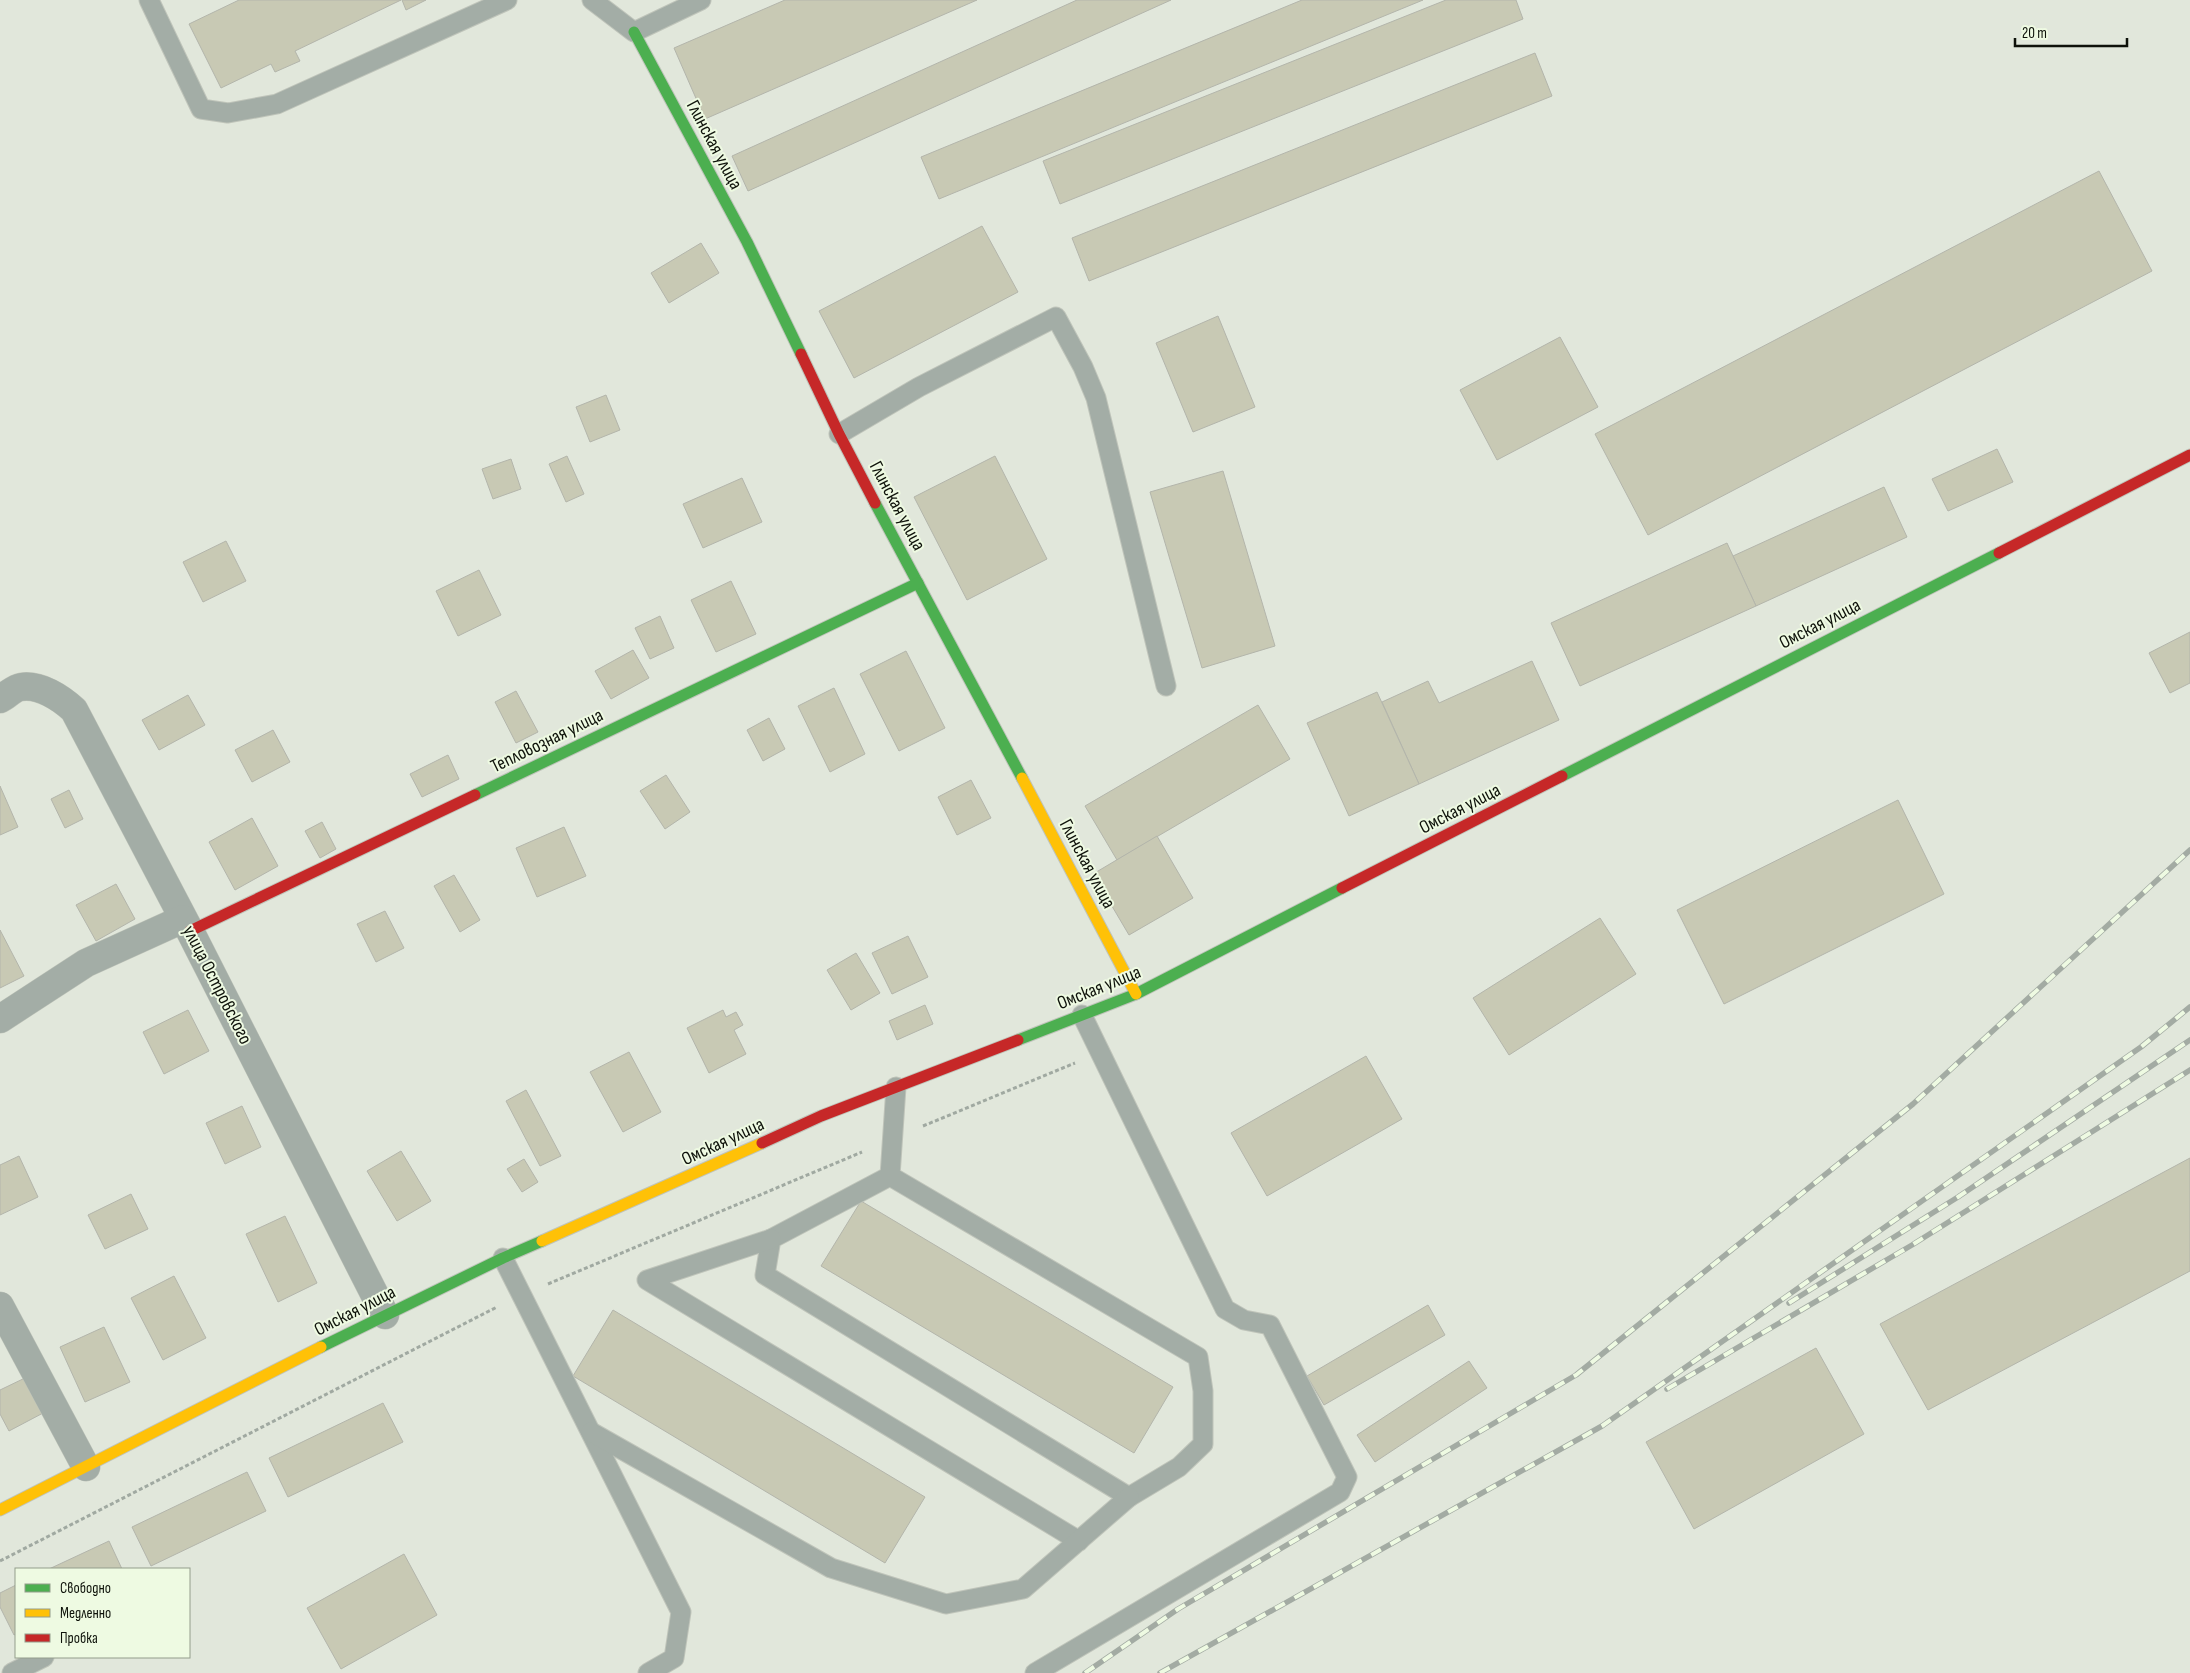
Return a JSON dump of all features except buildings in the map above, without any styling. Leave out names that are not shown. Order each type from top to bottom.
[{"type":"main road","name":"Глинская улица","points":[[634,32],[747,242],[839,434],[1136,994]]},
{"type":"main road","name":"Омская улица","points":[[0,1510],[503,1258],[822,1116],[1136,994],[2190,455]]},
{"type":"main road","name":"Тепловозная улица","points":[[187,925],[918,583]]},
{"type":"street","name":"улица Островского","points":[[10,693],[49,692],[74,710],[187,925],[386,1315]]},
{"type":"street","points":[[0,1019],[86,963],[187,925]]},
{"type":"street","points":[[0,1306],[86,1467]]},
{"type":"lane","points":[[148,0],[201,109],[228,113],[277,104],[506,0]]},
{"type":"lane","points":[[592,0],[634,32],[701,0]]},
{"type":"lane","points":[[839,434],[919,387],[1056,317],[1083,367],[1096,398],[1166,686]]},
{"type":"lane","points":[[1035,1673],[1340,1492],[1347,1477],[1270,1325],[1244,1320],[1225,1309],[1082,1015]]},
{"type":"lane","points":[[890,1176],[896,1087]]},
{"type":"lane","points":[[890,1176],[771,1239],[647,1280],[1079,1541]]},
{"type":"lane","points":[[591,1432],[831,1568],[946,1604],[1023,1589],[1129,1497],[1179,1467],[1203,1444],[1203,1391],[1198,1357],[890,1176]]},
{"type":"lane","points":[[771,1239],[765,1275],[1129,1497]]},
{"type":"lane","points":[[503,1258],[681,1612],[674,1658],[648,1673]]},
{"type":"lane","points":[[12,1673],[42,1658]]},
{"type":"path","points":[[0,1560],[522,1294],[1100,1052]]},
{"type":"railway","points":[[1085,1673],[1178,1609],[1576,1375],[1913,1104],[2190,850]]},
{"type":"railway","points":[[1160,1673],[1602,1426],[2141,1047],[2190,1007]]},
{"type":"railway","points":[[1789,1303],[1958,1197],[2190,1040]]},
{"type":"railway","points":[[1667,1389],[1912,1245],[2190,1070]]},
{"type":"traffic: fast","points":[[634,32],[747,242],[801,354]]},
{"type":"traffic: fast","points":[[875,503],[1022,778]]},
{"type":"traffic: fast","points":[[1562,776],[1999,553]]},
{"type":"traffic: fast","points":[[475,795],[918,583]]},
{"type":"traffic: fast","points":[[1018,1040],[1136,994],[1342,888]]},
{"type":"traffic: fast","points":[[321,1347],[503,1258],[542,1241]]},
{"type":"traffic: slow","points":[[1022,778],[1136,994]]},
{"type":"traffic: slow","points":[[542,1241],[762,1143]]},
{"type":"traffic: slow","points":[[0,1510],[321,1347]]},
{"type":"traffic: jam","points":[[801,354],[839,434],[875,503]]},
{"type":"traffic: jam","points":[[1999,553],[2190,455]]},
{"type":"traffic: jam","points":[[1342,888],[1562,776]]},
{"type":"traffic: jam","points":[[190,931],[475,795]]},
{"type":"traffic: jam","points":[[762,1143],[821,1116],[1018,1040]]}]
